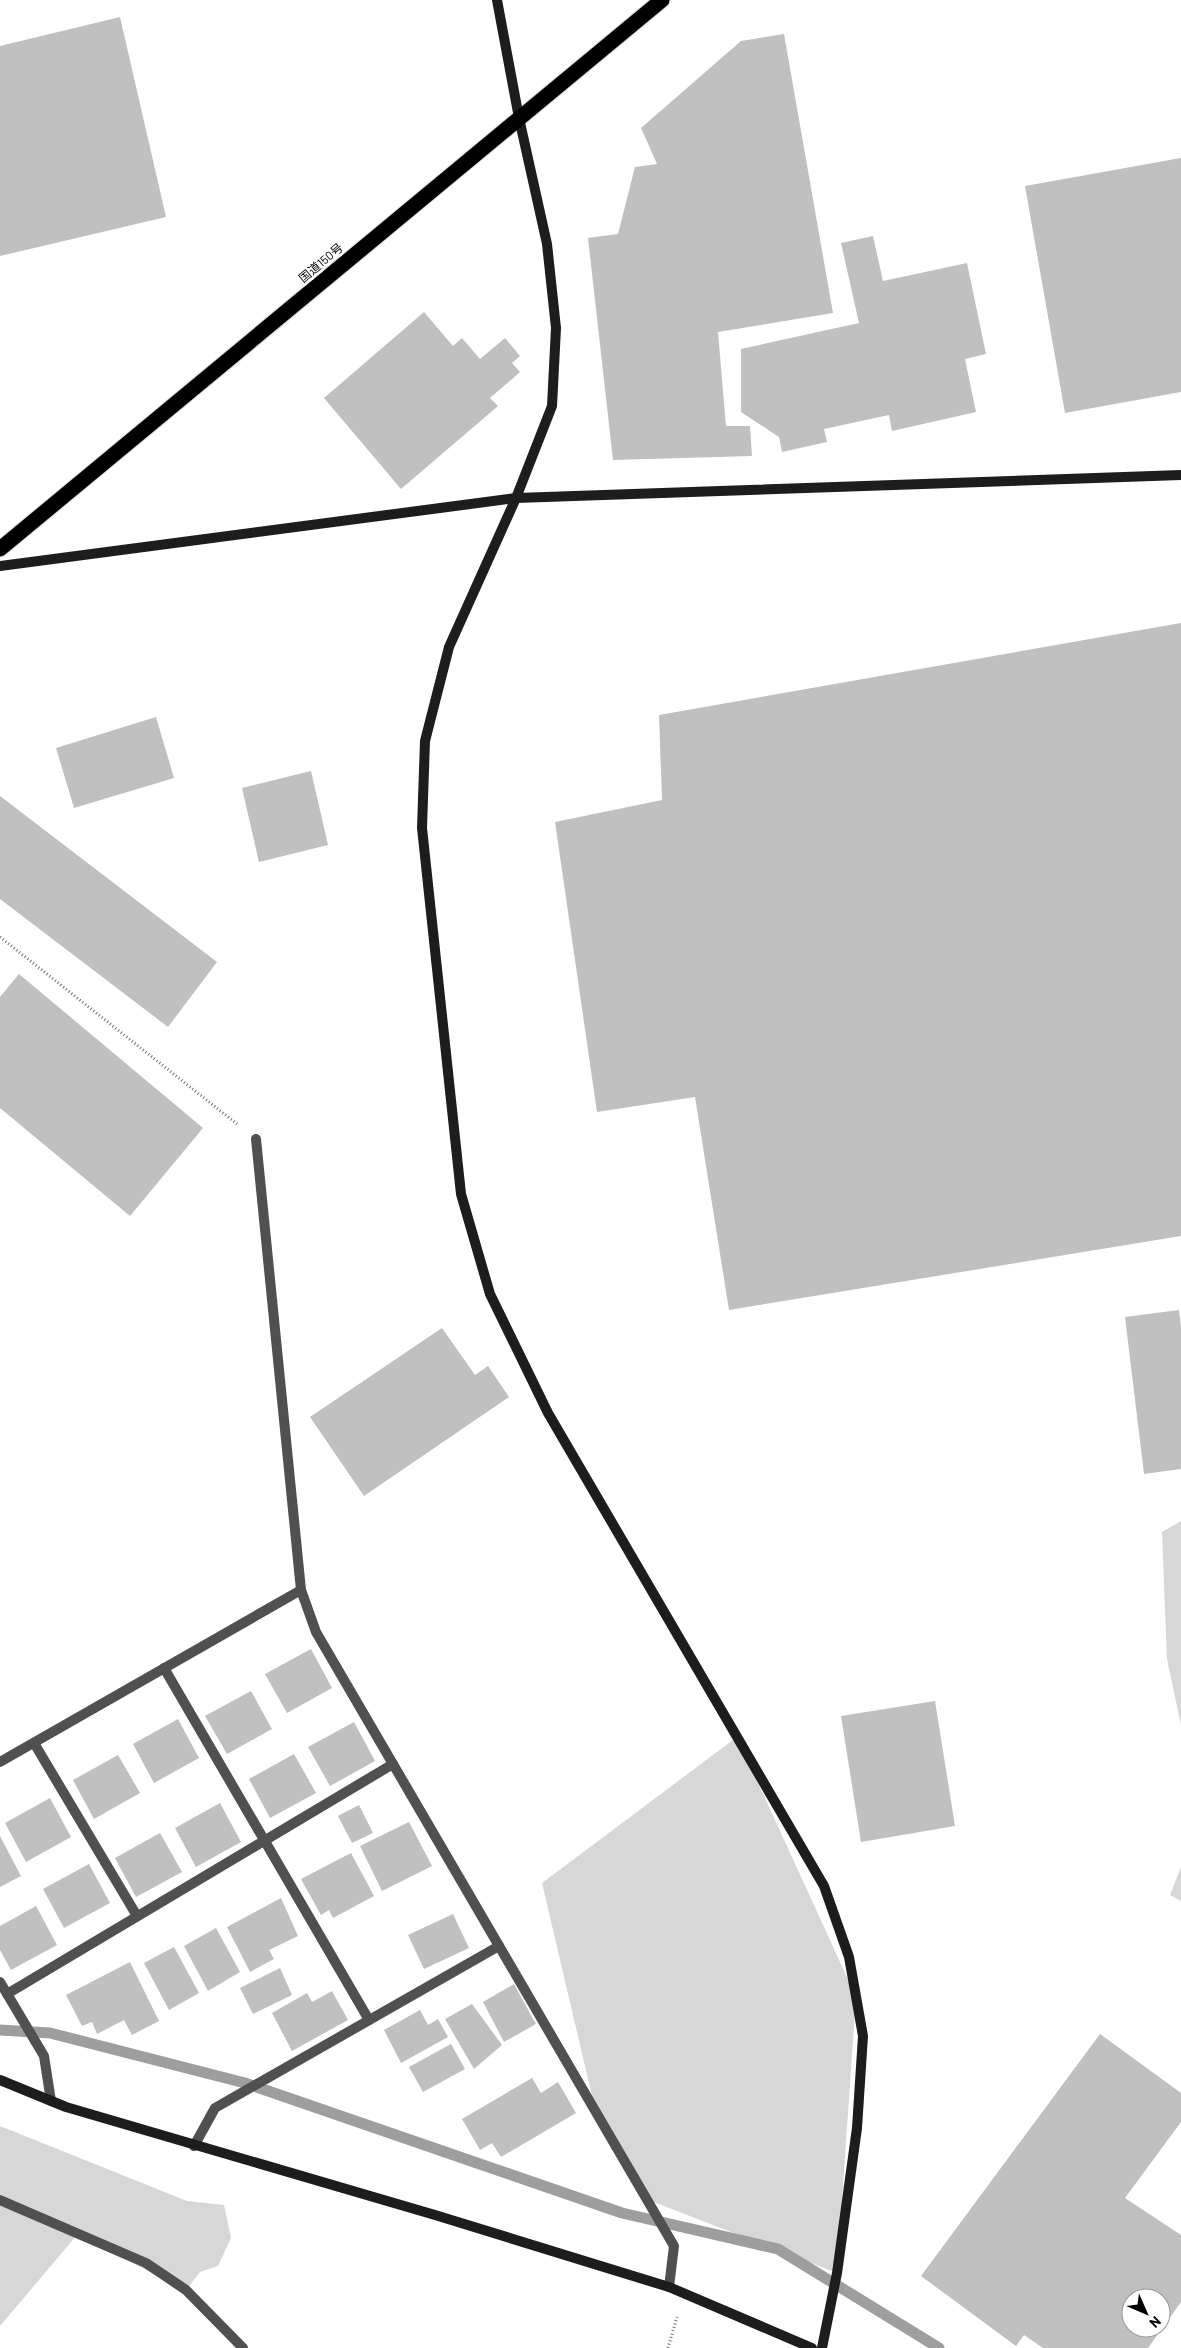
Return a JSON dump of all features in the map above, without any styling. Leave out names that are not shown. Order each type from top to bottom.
[{"type":"highway","name":"国道150号","points":[[0,549],[662,0]]},
{"type":"street","points":[[497,0],[519,118],[547,244],[556,328],[552,406],[516,498],[449,647],[425,741],[422,828],[461,1194],[490,1294],[548,1413],[824,1886],[849,1957],[863,2036],[858,2128],[837,2273],[822,2348]]},
{"type":"street","points":[[0,566],[516,498],[1181,475]]},
{"type":"street","points":[[256,1139],[301,1590],[316,1632],[674,2246],[669,2287]]},
{"type":"street","points":[[0,1762],[301,1590]]},
{"type":"street","points":[[164,1668],[369,2020]]},
{"type":"street","points":[[34,1743],[137,1916]]},
{"type":"street","points":[[7,1994],[393,1764]]},
{"type":"street","points":[[194,2146],[215,2108],[499,1946]]},
{"type":"street","points":[[0,1982],[44,2056],[51,2101]]},
{"type":"street","points":[[0,2080],[51,2101],[194,2146],[435,2214],[669,2287],[812,2348]]},
{"type":"street","points":[[0,2200],[146,2263],[186,2290],[243,2348]]},
{"type":"path","points":[[0,937],[256,1139]]},
{"type":"path","points":[[668,2348],[684,2294]]},
{"type":"shaded area","points":[[1181,1521],[1181,1725],[1167,1659],[1162,1532]]},
{"type":"shaded area","points":[[737,1737],[856,1997],[837,2273],[646,2199],[596,2113],[542,1883]]},
{"type":"shaded area","points":[[1181,1867],[1181,1901],[1170,1895]]},
{"type":"shaded area","points":[[0,2126],[187,2201],[224,2205],[231,2238],[218,2266],[200,2272],[186,2290],[77,2235],[0,2326]]},
{"type":"building","points":[[120,17],[166,217],[0,256],[0,46]]},
{"type":"building","points":[[784,34],[833,313],[718,332],[726,426],[750,426],[752,456],[613,460],[588,238],[618,234],[635,167],[657,164],[641,128],[741,41]]},
{"type":"building","points":[[1181,158],[1181,392],[1065,413],[1025,186]]},
{"type":"building","points":[[873,236],[883,281],[967,263],[986,354],[965,359],[976,412],[892,431],[889,415],[824,429],[827,442],[782,452],[779,437],[741,412],[741,349],[859,323],[841,243]]},
{"type":"building","points":[[424,312],[453,346],[462,338],[480,359],[505,338],[520,356],[512,363],[520,372],[490,398],[498,406],[401,489],[324,398]]},
{"type":"building","points":[[1181,623],[1181,1236],[729,1310],[695,1097],[597,1112],[555,822],[662,800],[659,715]]},
{"type":"building","points":[[156,717],[174,778],[74,808],[56,748]]},
{"type":"building","points":[[311,771],[328,845],[259,862],[242,788]]},
{"type":"building","points":[[0,796],[217,962],[168,1027],[0,899]]},
{"type":"building","points":[[19,974],[203,1128],[130,1216],[0,1108],[0,997]]},
{"type":"building","points":[[1179,1310],[1181,1328],[1181,1469],[1144,1474],[1125,1317]]},
{"type":"building","points":[[442,1328],[475,1375],[488,1366],[509,1397],[364,1496],[310,1417]]},
{"type":"building","points":[[311,1649],[332,1688],[287,1713],[265,1674]]},
{"type":"building","points":[[251,1691],[272,1729],[227,1754],[205,1716]]},
{"type":"building","points":[[935,1701],[955,1826],[861,1842],[841,1716]]},
{"type":"building","points":[[178,1719],[199,1758],[154,1783],[133,1744]]},
{"type":"building","points":[[354,1722],[375,1761],[330,1786],[308,1747]]},
{"type":"building","points":[[294,1754],[316,1793],[270,1818],[249,1779]]},
{"type":"building","points":[[118,1755],[140,1793],[94,1819],[73,1780]]},
{"type":"building","points":[[50,1798],[71,1837],[26,1862],[5,1823]]},
{"type":"building","points":[[220,1803],[241,1842],[196,1867],[175,1828]]},
{"type":"building","points":[[359,1805],[373,1833],[352,1843],[338,1816]]},
{"type":"building","points":[[409,1822],[432,1866],[382,1891],[360,1846]]},
{"type":"building","points":[[160,1833],[182,1872],[136,1897],[115,1858]]},
{"type":"building","points":[[0,1836],[21,1876],[0,1887]]},
{"type":"building","points":[[351,1853],[374,1896],[333,1918],[329,1910],[321,1915],[301,1879]]},
{"type":"building","points":[[89,1864],[110,1903],[64,1928],[43,1889]]},
{"type":"building","points":[[281,1898],[298,1936],[269,1950],[274,1959],[250,1972],[227,1927]]},
{"type":"building","points":[[36,1906],[57,1945],[11,1970],[0,1950],[0,1926]]},
{"type":"building","points":[[453,1914],[469,1948],[424,1969],[408,1935]]},
{"type":"building","points":[[216,1928],[240,1972],[208,1991],[184,1946]]},
{"type":"building","points":[[174,1947],[199,1993],[169,2010],[144,1963]]},
{"type":"building","points":[[130,1962],[159,2021],[132,2035],[124,2020],[97,2034],[92,2022],[82,2026],[66,1995]]},
{"type":"building","points":[[280,1968],[292,1995],[253,2014],[240,1988]]},
{"type":"building","points":[[514,1984],[536,2024],[504,2042],[483,2002]]},
{"type":"building","points":[[332,1991],[348,2020],[292,2051],[272,2013],[307,1993],[312,2002]]},
{"type":"building","points":[[472,2004],[502,2045],[474,2069],[445,2019]]},
{"type":"building","points":[[420,2010],[428,2025],[438,2019],[448,2037],[401,2063],[384,2030]]},
{"type":"building","points":[[1100,2034],[1181,2093],[1181,2122],[1125,2198],[1181,2235],[1181,2302],[1171,2316],[1171,2288],[1121,2288],[1121,2338],[1155,2338],[1148,2348],[1043,2348],[1024,2335],[1016,2346],[921,2276]]},
{"type":"building","points":[[451,2044],[465,2069],[423,2092],[409,2067]]},
{"type":"building","points":[[532,2078],[541,2093],[558,2082],[576,2113],[501,2157],[492,2143],[480,2150],[462,2119]]},
{"type":"waterway","points":[[0,2030],[50,2033],[245,2083],[622,2213],[778,2249],[939,2348]]}]
